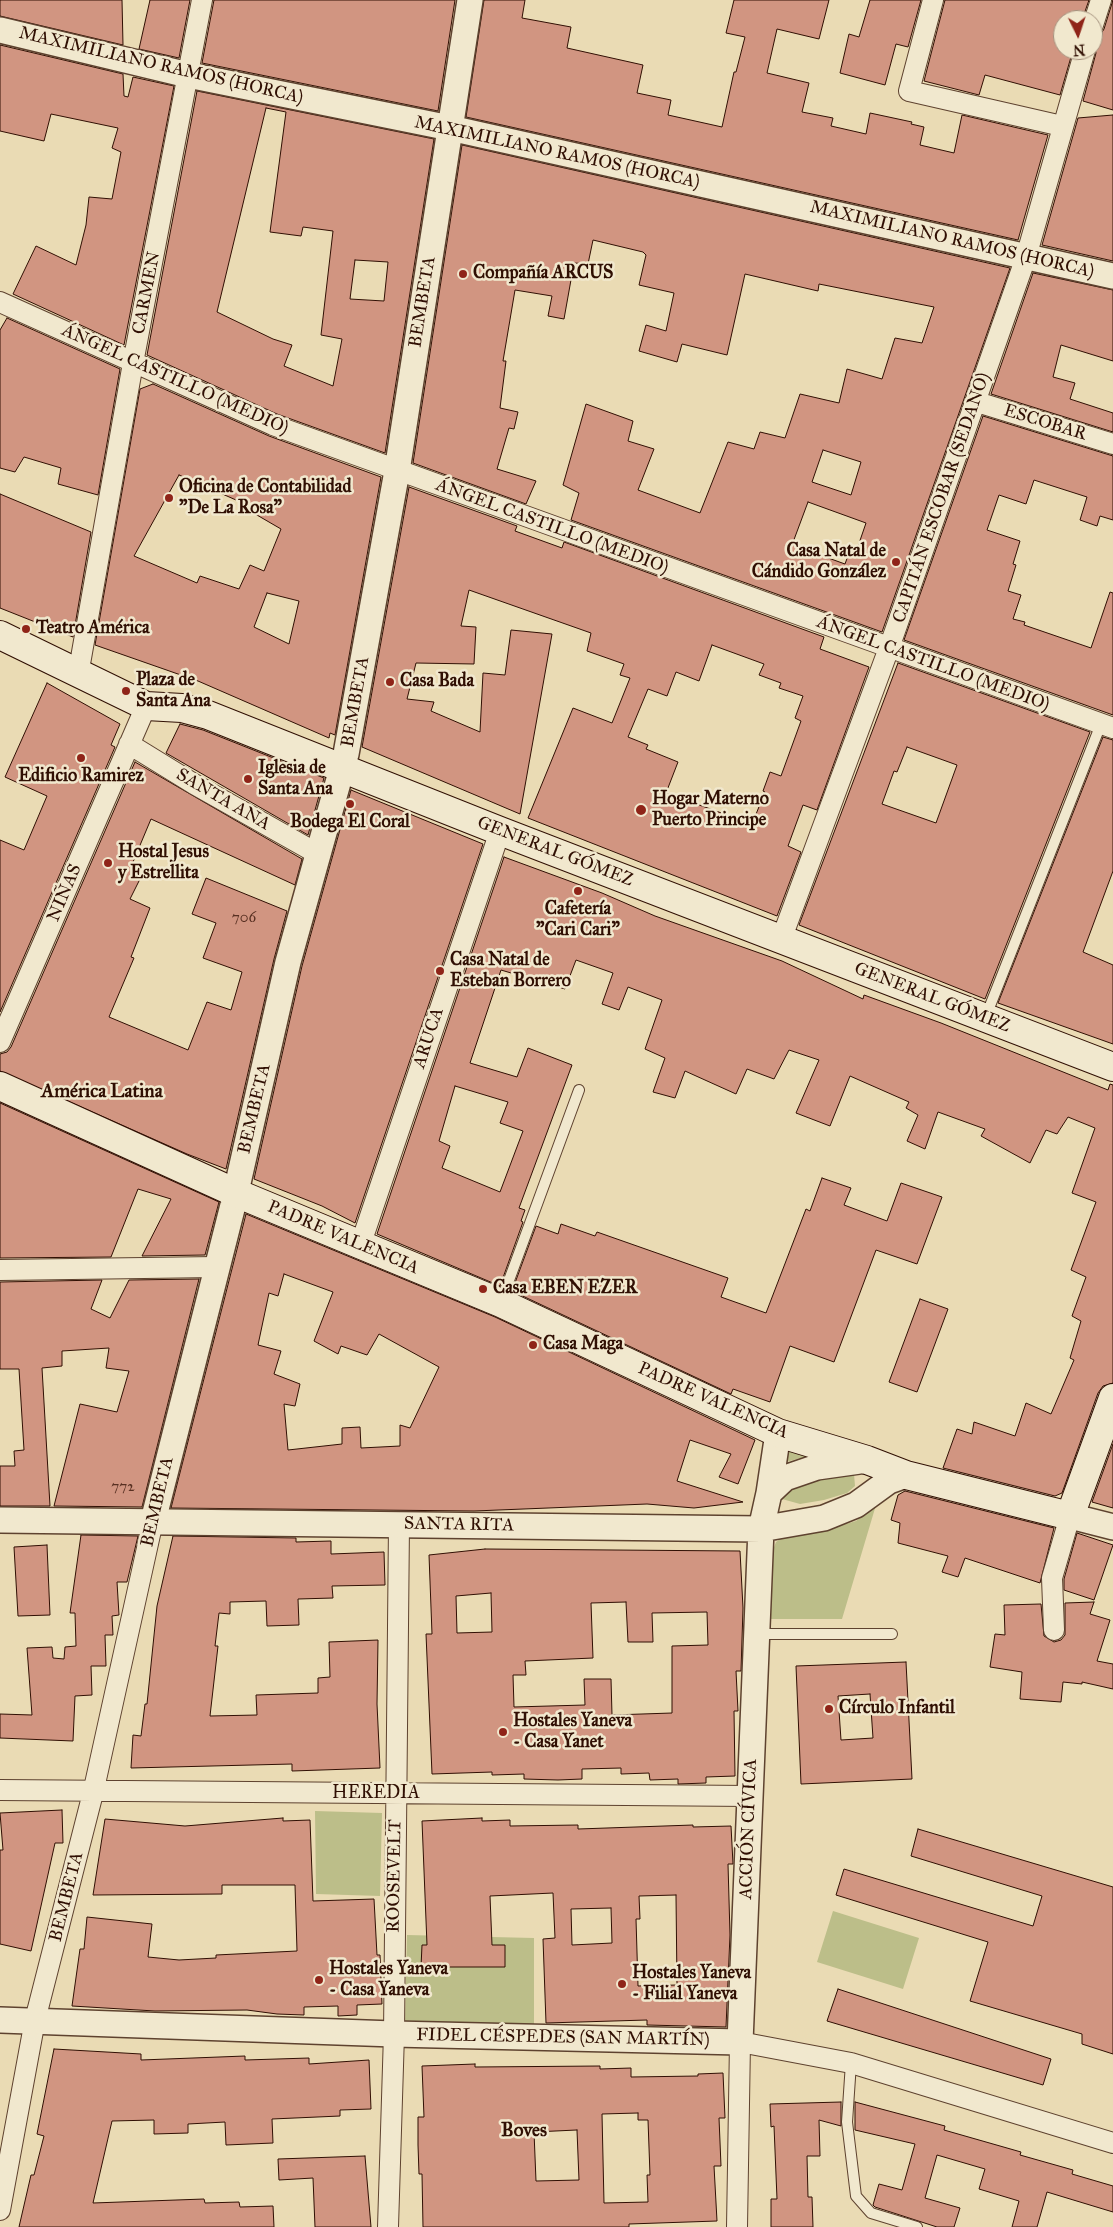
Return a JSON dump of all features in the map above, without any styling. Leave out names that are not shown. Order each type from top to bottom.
[{"type":"main road","name":"GENERAL GÓMEZ","points":[[0,635],[78,675],[146,706],[182,708],[208,714],[343,766],[500,831],[1113,1067]]},
{"type":"main road","name":"PADRE VALENCIA","points":[[0,1086],[236,1193],[501,1303],[778,1433],[867,1460],[906,1475],[1070,1516]]},
{"type":"main road","points":[[1070,1516],[1113,1398]]},
{"type":"street","name":"CARMEN","points":[[78,675],[133,363],[202,0]]},
{"type":"street","name":"BEMBETA","points":[[0,2210],[35,2020],[93,1793],[153,1521],[236,1193],[288,962],[343,766],[397,471],[470,0]]},
{"type":"street","points":[[933,0],[909,91],[1062,126]]},
{"type":"street","name":"MAXIMILIANO RAMOS (HORCA)","points":[[0,30],[188,75],[450,128],[1113,276]]},
{"type":"street","name":"CAPITÁN ESCOBAR (SEDANO)","points":[[781,940],[889,648],[977,402],[1026,258],[1082,60]]},
{"type":"street","name":"ÁNGEL CASTILLO (MEDIO)","points":[[2,307],[273,425],[1107,726]]},
{"type":"street","name":"ESCOBAR","points":[[977,402],[1113,444]]},
{"type":"street","points":[[129,744],[146,706]]},
{"type":"street","name":"SANTA ANA","points":[[129,744],[194,784],[318,854]]},
{"type":"street","name":"NIÑAS","points":[[0,1042],[129,744]]},
{"type":"street","name":"ARUCA","points":[[360,1246],[500,831]]},
{"type":"street","points":[[0,1270],[216,1267]]},
{"type":"street","name":"ACCIÓN CÍVICA","points":[[737,2227],[740,2042],[752,1796],[755,1634],[761,1530],[778,1433]]},
{"type":"street","points":[[769,1493],[785,1478],[817,1467],[867,1460]]},
{"type":"street","name":"SANTA RITA","points":[[0,1520],[761,1530],[824,1518],[856,1505],[889,1481],[906,1475]]},
{"type":"street","points":[[1054,1630],[1052,1578],[1070,1516]]},
{"type":"street","name":"PADRE VALENCIA","points":[[1070,1516],[1113,1527]]},
{"type":"street","name":"ROOSEVELT","points":[[388,2227],[394,2034],[399,1524]]},
{"type":"street","name":"HEREDIA","points":[[0,1790],[93,1793],[752,1796]]},
{"type":"street","name":"FIDEL CÉSPEDES (SAN MARTÍN)","points":[[0,2020],[394,2034],[740,2042],[851,2063],[1113,2143]]},
{"type":"lane","points":[[985,1019],[1107,726]]},
{"type":"lane","points":[[501,1303],[579,1090]]},
{"type":"lane","points":[[755,1634],[892,1634]]},
{"type":"lane","points":[[851,2063],[846,2122],[856,2196],[871,2213],[917,2227]]},
{"type":"green space","points":[[792,1439],[822,1452],[786,1462]]},
{"type":"green space","points":[[854,1474],[855,1486],[847,1493],[824,1500],[800,1504],[782,1499],[778,1493],[788,1479]]},
{"type":"green space","points":[[876,1505],[842,1619],[765,1619],[768,1563],[776,1542],[792,1531],[826,1530],[856,1521]]},
{"type":"green space","points":[[315,1811],[382,1813],[380,1896],[316,1894]]},
{"type":"green space","points":[[833,1911],[919,1938],[903,1989],[817,1962]]},
{"type":"green space","points":[[407,1935],[534,1938],[534,2026],[405,2024]]},
{"type":"building","points":[[0,0],[122,0],[123,45],[0,16]]},
{"type":"building","points":[[150,0],[190,0],[179,58],[139,49]]},
{"type":"building","points":[[214,0],[455,0],[438,111],[202,63]]},
{"type":"building","points":[[484,0],[525,0],[522,18],[571,27],[567,48],[643,65],[637,93],[671,100],[668,115],[722,127],[734,72],[736,72],[745,37],[726,33],[734,0],[829,0],[819,39],[777,29],[767,73],[809,83],[802,112],[833,118],[831,126],[866,134],[870,113],[912,122],[911,124],[924,127],[920,145],[954,153],[962,115],[1048,135],[1018,240],[466,117]]},
{"type":"building","points":[[870,0],[921,0],[908,47],[896,44],[885,85],[840,73],[849,34],[859,37]]},
{"type":"building","points":[[945,0],[1089,0],[1086,10],[1053,10],[1053,60],[1070,60],[1060,95],[985,75],[979,95],[924,81]]},
{"type":"building","points":[[1113,0],[1113,110],[1083,101],[1094,60],[1103,60],[1104,29]]},
{"type":"building","points":[[0,45],[123,74],[124,96],[128,97],[133,77],[174,86],[124,345],[13,294],[36,246],[76,265],[86,225],[89,197],[112,199],[121,152],[112,148],[118,128],[51,114],[44,141],[0,131]]},
{"type":"building","points":[[197,91],[434,139],[385,453],[277,414],[147,355]],"holes":[[[266,108],[286,112],[270,232],[301,236],[303,227],[333,231],[321,335],[342,339],[333,386],[284,366],[292,345],[273,339],[217,312]],[[355,260],[388,262],[384,301],[350,299]]]},
{"type":"building","points":[[1113,115],[1113,261],[1042,245],[1078,118]]},
{"type":"building","points":[[462,145],[1010,268],[882,632],[571,520],[579,493],[563,485],[586,404],[633,421],[628,441],[654,449],[638,490],[700,513],[728,442],[754,449],[760,432],[785,438],[800,394],[839,403],[847,369],[882,379],[895,338],[922,343],[934,307],[819,284],[818,291],[745,274],[727,355],[682,344],[677,362],[639,351],[646,325],[666,331],[674,293],[639,285],[646,255],[643,252],[593,240],[588,264],[574,263],[564,319],[548,316],[552,296],[515,290],[503,361],[506,361],[500,408],[518,412],[514,429],[509,428],[497,469],[536,481],[526,504],[413,463]],"holes":[[[823,450],[861,462],[851,495],[812,482]],[[808,502],[866,523],[855,555],[849,553],[845,564],[792,545]]]},
{"type":"building","points":[[1033,273],[1113,290],[1113,361],[1061,345],[1053,377],[1075,383],[1070,399],[1113,413],[1113,432],[991,394]]},
{"type":"building","points":[[7,318],[120,369],[98,495],[58,484],[61,468],[24,457],[15,472],[0,468],[0,330]]},
{"type":"building","points":[[153,384],[269,436],[381,477],[335,735],[330,733],[329,738],[198,681],[95,645],[140,389]],"holes":[[[179,475],[252,507],[250,511],[281,529],[264,571],[250,565],[239,589],[200,576],[197,583],[134,556]],[[267,593],[299,601],[289,644],[254,627]]]},
{"type":"building","points":[[983,416],[1113,456],[1113,520],[1100,516],[1097,526],[1080,520],[1087,497],[1034,480],[1026,504],[999,495],[987,530],[1020,541],[1013,564],[1016,565],[1008,591],[1021,595],[1013,619],[1025,622],[1024,625],[1091,648],[1110,592],[1113,593],[1113,715],[904,640]]},
{"type":"building","points":[[409,487],[517,526],[515,531],[562,548],[564,542],[824,637],[820,649],[869,667],[817,810],[803,805],[788,846],[801,852],[777,916],[528,818],[573,708],[612,723],[630,678],[620,675],[624,664],[587,651],[591,633],[469,590],[461,626],[476,627],[474,664],[416,663],[407,699],[434,702],[431,711],[480,732],[483,673],[505,675],[511,630],[552,634],[520,814],[362,747]],"holes":[[[712,645],[764,664],[759,675],[781,683],[779,688],[803,696],[795,718],[801,721],[781,776],[770,772],[763,791],[765,792],[752,824],[666,793],[678,762],[646,749],[648,745],[628,737],[648,689],[667,696],[676,672],[699,681]]]},
{"type":"building","points":[[0,494],[91,532],[73,637],[0,608]]},
{"type":"building","points":[[898,663],[1090,732],[985,999],[799,925]],"holes":[[[907,747],[957,765],[936,823],[882,804],[894,771],[897,772]]]},
{"type":"building","points":[[47,683],[120,724],[111,745],[115,747],[0,1012],[0,840],[24,850],[47,796],[5,777]]},
{"type":"building","name":"Iglesia de Santa Ana","points":[[180,724],[203,730],[324,778],[308,835],[166,753]]},
{"type":"building","points":[[1103,737],[1113,740],[1113,871],[1083,952],[1113,965],[1113,1044],[998,1003]]},
{"type":"building","points":[[135,762],[302,859],[295,885],[151,819],[133,862],[144,871],[130,899],[150,908],[131,957],[134,958],[109,1017],[188,1050],[207,1002],[231,1010],[242,972],[203,958],[216,923],[192,914],[206,878],[287,911],[274,959],[226,1169],[187,1154],[0,1071],[0,1054],[7,1052],[11,1047]]},
{"type":"building","points":[[351,790],[483,844],[355,1223],[322,1206],[254,1179],[302,966]]},
{"type":"building","points":[[504,857],[602,893],[655,916],[782,961],[863,999],[864,995],[941,1023],[1108,1090],[1110,1084],[1113,1085],[1113,1383],[1103,1386],[1098,1393],[1062,1493],[1055,1496],[943,1468],[957,1429],[972,1434],[974,1422],[1015,1436],[1026,1403],[1051,1414],[1074,1360],[1070,1358],[1081,1321],[1072,1316],[1086,1277],[1071,1270],[1096,1202],[1072,1193],[1095,1128],[1068,1117],[1057,1134],[1046,1130],[1030,1163],[981,1136],[985,1129],[938,1112],[925,1149],[907,1141],[918,1115],[906,1108],[909,1102],[850,1076],[830,1126],[796,1113],[819,1060],[789,1050],[774,1079],[747,1069],[736,1094],[685,1071],[675,1098],[653,1092],[665,1058],[645,1049],[662,1000],[628,987],[619,1010],[602,1004],[613,973],[576,960],[565,989],[501,970],[470,1063],[517,1077],[528,1048],[572,1065],[519,1208],[525,1210],[521,1221],[523,1222],[500,1286],[377,1234]],"holes":[[[455,1086],[508,1102],[500,1123],[523,1131],[500,1192],[442,1168],[450,1146],[439,1141]]]},
{"type":"building","points":[[0,1103],[219,1202],[205,1255],[142,1256],[171,1199],[138,1189],[111,1257],[0,1258]]},
{"type":"building","points":[[822,1178],[851,1188],[844,1205],[887,1221],[901,1183],[942,1197],[917,1264],[876,1250],[834,1362],[790,1346],[770,1402],[733,1389],[731,1394],[512,1291],[536,1226],[558,1234],[561,1224],[595,1236],[597,1232],[728,1278],[721,1297],[766,1313],[806,1209],[810,1211]]},
{"type":"building","points":[[246,1214],[495,1317],[755,1440],[738,1484],[719,1477],[731,1454],[690,1440],[677,1481],[743,1502],[694,1508],[647,1504],[474,1511],[171,1508]],"holes":[[[284,1274],[333,1292],[314,1341],[338,1354],[341,1346],[367,1355],[379,1334],[439,1367],[410,1428],[400,1425],[400,1446],[361,1448],[360,1427],[342,1428],[342,1444],[288,1450],[284,1404],[295,1406],[300,1384],[274,1374],[281,1351],[258,1345],[269,1293],[278,1296]]]},
{"type":"building","points":[[199,1279],[142,1507],[54,1506],[80,1404],[117,1412],[129,1371],[106,1368],[109,1348],[62,1351],[62,1366],[42,1368],[50,1506],[0,1506],[0,1466],[15,1466],[14,1451],[24,1450],[19,1369],[0,1369],[0,1282],[102,1280],[91,1309],[110,1318],[129,1280]]},
{"type":"building","points":[[920,1299],[948,1309],[917,1392],[889,1382]]},
{"type":"building","points":[[1113,1444],[1113,1508],[1092,1502]]},
{"type":"building","points":[[905,1491],[1054,1528],[1040,1583],[965,1558],[958,1577],[942,1572],[948,1556],[898,1543],[900,1523],[891,1520],[898,1495]]},
{"type":"building","points":[[1077,1533],[1113,1545],[1094,1600],[1064,1590],[1064,1579]]},
{"type":"building","points":[[81,1535],[138,1536],[127,1582],[117,1582],[119,1615],[112,1616],[113,1635],[105,1635],[106,1666],[91,1666],[92,1695],[75,1696],[73,1741],[0,1738],[0,1714],[32,1715],[27,1648],[52,1647],[53,1658],[64,1659],[65,1647],[76,1646],[75,1613],[70,1613]]},
{"type":"building","points":[[173,1536],[296,1538],[296,1542],[331,1541],[331,1554],[384,1552],[385,1585],[332,1586],[333,1598],[298,1599],[299,1625],[267,1626],[266,1601],[230,1602],[230,1614],[219,1613],[215,1646],[218,1646],[210,1716],[257,1715],[256,1695],[318,1693],[318,1678],[330,1677],[329,1642],[378,1640],[377,1704],[380,1768],[292,1771],[292,1764],[131,1768],[133,1735],[141,1736],[145,1704],[147,1704],[157,1606]]},
{"type":"building","points":[[47,1545],[50,1615],[18,1616],[14,1547]]},
{"type":"building","points":[[485,1549],[740,1551],[743,1608],[741,1671],[736,1671],[738,1711],[734,1711],[735,1776],[706,1777],[706,1783],[678,1784],[678,1779],[650,1780],[649,1773],[621,1774],[621,1768],[582,1769],[582,1779],[558,1780],[524,1779],[524,1774],[492,1775],[492,1772],[432,1774],[426,1634],[432,1634],[429,1555]],"holes":[[[491,1593],[492,1632],[457,1633],[456,1596]],[[626,1602],[628,1642],[653,1642],[652,1613],[707,1612],[708,1645],[672,1646],[672,1713],[612,1715],[611,1679],[584,1679],[585,1705],[514,1707],[513,1675],[526,1675],[525,1661],[593,1658],[591,1603]]]},
{"type":"building","points":[[1094,1602],[1090,1614],[1110,1620],[1097,1661],[1113,1664],[1113,1689],[1082,1682],[1082,1684],[1063,1682],[1061,1702],[1020,1699],[1022,1672],[990,1667],[995,1634],[1005,1635],[1004,1605],[1041,1604],[1044,1636],[1054,1642],[1061,1640],[1065,1635],[1065,1603]]},
{"type":"building","points":[[906,1662],[912,1779],[801,1784],[796,1666]],"holes":[[[870,1694],[873,1738],[841,1740],[838,1696]]]},
{"type":"building","points":[[62,1810],[63,1843],[55,1843],[31,1951],[0,1944],[0,1850],[3,1850],[0,1813]]},
{"type":"building","points":[[283,1818],[283,1821],[310,1820],[313,1901],[374,1899],[377,1955],[380,1955],[382,2004],[357,2005],[357,2015],[338,2016],[338,2006],[304,2007],[304,2015],[247,2010],[155,2011],[72,2006],[80,1949],[84,1949],[87,1917],[152,1924],[148,1957],[179,1960],[216,1958],[216,1955],[297,1951],[295,1885],[222,1885],[222,1894],[93,1895],[105,1819],[185,1826]]},
{"type":"building","points":[[482,1818],[482,1821],[510,1820],[510,1826],[578,1825],[578,1829],[693,1825],[693,1827],[731,1826],[733,1864],[728,1864],[730,1935],[726,2027],[647,2025],[647,2020],[546,2023],[543,1939],[555,1938],[553,1893],[490,1896],[492,1945],[505,1945],[505,1967],[421,1967],[422,1945],[427,1945],[422,1821]],"holes":[[[676,1895],[677,1985],[638,1986],[636,1919],[640,1919],[639,1896]],[[611,1908],[612,1943],[572,1945],[571,1909]]]},
{"type":"building","points":[[918,1829],[1113,1887],[1113,2054],[1082,2044],[1082,2034],[970,2001],[988,1942],[836,1895],[844,1869],[1033,1926],[1042,1896],[911,1856]]},
{"type":"building","points":[[838,1989],[1051,2059],[1043,2085],[827,2021]]},
{"type":"building","points":[[54,2049],[141,2054],[141,2060],[245,2056],[245,2060],[309,2058],[309,2064],[369,2060],[371,2109],[340,2110],[340,2116],[272,2119],[273,2143],[226,2145],[225,2122],[188,2124],[188,2133],[154,2134],[154,2120],[112,2121],[93,2203],[204,2199],[205,2203],[239,2202],[240,2207],[273,2206],[274,2227],[19,2227],[31,2175],[34,2175],[44,2136],[37,2134]]},
{"type":"building","points":[[475,2064],[475,2067],[600,2066],[600,2069],[631,2068],[631,2077],[698,2076],[698,2074],[723,2073],[725,2118],[719,2118],[721,2166],[714,2166],[717,2221],[629,2224],[629,2227],[423,2227],[422,2174],[419,2174],[418,2145],[418,2117],[424,2117],[422,2066]],"holes":[[[638,2113],[638,2120],[648,2120],[650,2175],[647,2175],[648,2202],[604,2203],[602,2114]],[[577,2130],[579,2180],[536,2181],[534,2132]]]},
{"type":"building","points":[[841,2102],[841,2126],[819,2120],[820,2156],[807,2156],[808,2197],[812,2197],[813,2227],[771,2227],[771,2199],[777,2199],[774,2126],[771,2127],[770,2104]]},
{"type":"building","points":[[855,2102],[945,2126],[944,2130],[1021,2152],[1020,2155],[1073,2170],[1072,2174],[1113,2186],[1113,2212],[1047,2192],[1037,2227],[1012,2227],[1019,2201],[979,2189],[985,2169],[937,2155],[925,2198],[960,2208],[954,2227],[937,2227],[875,2207],[873,2205],[879,2184],[902,2190],[915,2144],[855,2130]]},
{"type":"building","points":[[365,2156],[371,2227],[315,2227],[313,2178],[279,2180],[278,2159]]},
{"type":"place","name":"Compañía ARCUS","points":[[463,274]]},
{"type":"place","name":"Oficina de Contabilidad \"De La Rosa\"","points":[[169,498]]},
{"type":"place","name":"Casa Natal de Cándido González","points":[[896,562]]},
{"type":"place","name":"Teatro América","points":[[26,629]]},
{"type":"place","name":"Casa Bada","points":[[390,682]]},
{"type":"place","name":"Plaza de Santa Ana","points":[[126,691]]},
{"type":"place","name":"Edificio Ramirez","points":[[81,758]]},
{"type":"place","name":"Iglesia de Santa Ana","points":[[248,779]]},
{"type":"place","name":"Bodega El Coral","points":[[350,804]]},
{"type":"place","name":"Hogar Materno Puerto Principe","points":[[641,810]]},
{"type":"place","name":"Hostal Jesus y Estrellita","points":[[108,863]]},
{"type":"place","name":"Cafetería \"Cari Cari\"","points":[[578,891]]},
{"type":"place","name":"Casa Natal de Esteban Borrero","points":[[440,971]]},
{"type":"place","name":"Casa EBEN EZER","points":[[483,1289]]},
{"type":"place","name":"Casa Maga","points":[[533,1345]]},
{"type":"place","name":"Círculo Infantil","points":[[829,1709]]},
{"type":"place","name":"Hostales Yaneva - Casa Yanet","points":[[503,1732]]},
{"type":"place","name":"Hostales Yaneva - Casa Yaneva","points":[[319,1980]]},
{"type":"place","name":"Hostales Yaneva - Filial Yaneva","points":[[622,1984]]},
{"type":"district","name":"América Latina","points":[[102,1092]]},
{"type":"district","name":"Boves","points":[[524,2131]]}]
